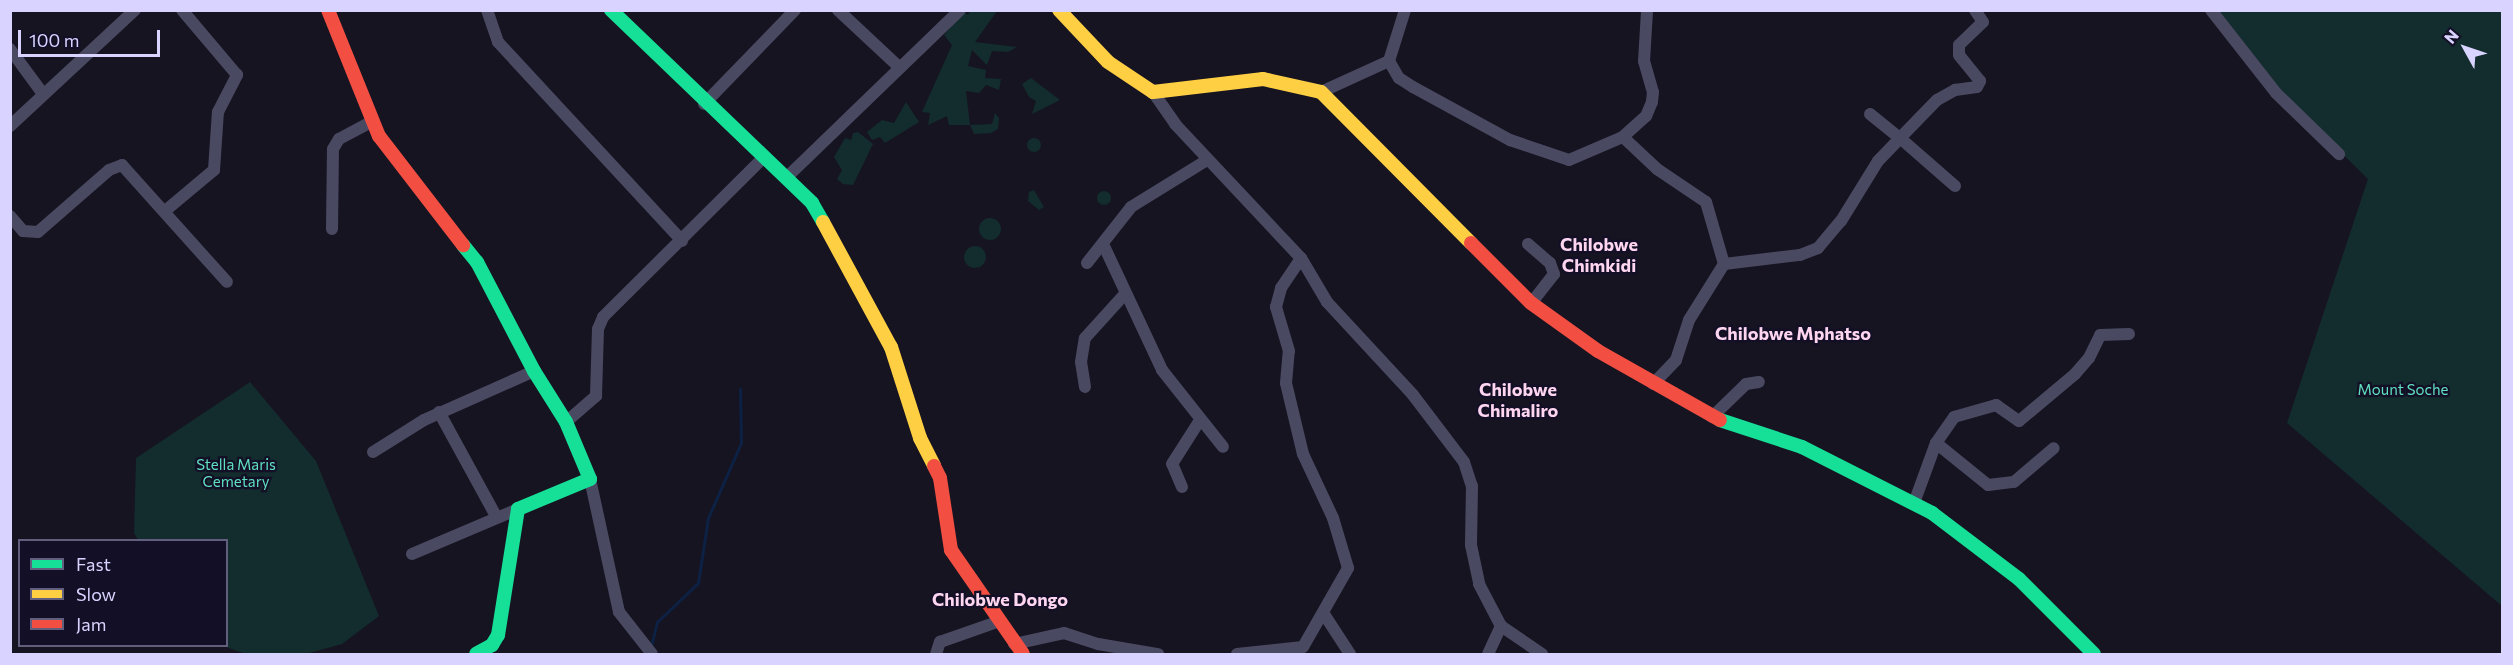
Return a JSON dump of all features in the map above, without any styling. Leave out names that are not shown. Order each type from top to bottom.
[{"type":"street","points":[[10,126],[135,10]]},
{"type":"street","points":[[165,211],[214,170],[218,112],[237,75],[182,10]]},
{"type":"street","points":[[328,10],[346,49],[371,122],[389,153],[477,262],[534,371],[566,422],[590,479],[618,608],[648,651]]},
{"type":"street","points":[[487,10],[498,42],[682,241]]},
{"type":"street","points":[[610,10],[704,104],[812,203],[843,264],[883,327],[920,438],[940,478],[948,545],[997,622],[1018,649],[1064,633],[1098,644],[1158,654]]},
{"type":"street","points":[[704,104],[795,10]]},
{"type":"street","points":[[838,10],[899,67]]},
{"type":"street","points":[[786,178],[960,10]]},
{"type":"street","points":[[1059,10],[1108,62],[1154,92],[1175,124],[1207,160],[1260,211],[1301,258],[1340,318],[1413,395],[1464,462],[1473,495],[1471,545],[1476,574],[1501,626],[1542,654]]},
{"type":"street","points":[[1321,92],[1389,61],[1405,10]]},
{"type":"street","points":[[1724,264],[1800,255],[1818,248],[1864,185],[1878,161],[1937,100],[1955,90],[1977,87],[1980,81],[1959,55],[1959,45],[1983,22],[1975,10]]},
{"type":"street","points":[[2211,10],[2276,93],[2339,154]]},
{"type":"street","points":[[1389,61],[1401,80],[1534,150],[1569,160],[1623,137],[1646,116],[1652,102],[1653,92],[1644,61],[1647,11]]},
{"type":"street","points":[[10,49],[43,94]]},
{"type":"street","points":[[1154,92],[1263,79],[1321,92],[1531,303],[1598,351],[1712,417],[1802,447],[1914,503],[1975,543],[2019,579],[2094,654]]},
{"type":"street","points":[[1870,114],[1955,186]]},
{"type":"street","points":[[332,229],[333,149],[339,139],[371,122]]},
{"type":"street","points":[[1623,137],[1657,169],[1682,183],[1706,202],[1724,264],[1689,320],[1676,360],[1653,384]]},
{"type":"street","points":[[566,422],[596,396],[598,329],[603,317],[763,158]]},
{"type":"street","points":[[1087,263],[1104,246],[1131,207],[1207,160]]},
{"type":"street","points":[[10,216],[23,231],[39,232],[110,170],[122,165],[227,282]]},
{"type":"street","points":[[1528,244],[1551,263],[1554,274],[1531,303]]},
{"type":"street","points":[[1104,246],[1124,295],[1162,370],[1224,447]]},
{"type":"street","points":[[1237,654],[1299,649],[1324,614],[1348,568],[1333,518],[1303,454],[1286,383],[1289,351],[1276,307],[1281,288],[1301,258]]},
{"type":"street","points":[[1085,387],[1081,362],[1085,338],[1124,295]]},
{"type":"street","points":[[1914,503],[1936,443],[1954,417],[1996,405],[2019,421],[2075,374],[2089,358],[2100,335],[2129,334]]},
{"type":"street","points":[[373,452],[439,412],[534,371]]},
{"type":"street","points":[[1712,417],[1746,384],[1759,382]]},
{"type":"street","points":[[439,412],[496,516]]},
{"type":"street","points":[[1182,487],[1172,464],[1200,420]]},
{"type":"street","points":[[1936,443],[1988,485],[2014,482],[2054,448]]},
{"type":"street","points":[[412,554],[496,516],[590,479]]},
{"type":"street","points":[[476,654],[492,645],[498,635],[518,509]]},
{"type":"street","points":[[1324,614],[1350,654]]},
{"type":"street","points":[[936,654],[940,642],[997,622]]},
{"type":"street","points":[[1488,654],[1501,626]]},
{"type":"green space","points":[[963,11],[968,15],[970,11],[997,11],[975,42],[1017,47],[1008,52],[992,51],[987,65],[972,50],[968,66],[986,70],[985,78],[1001,79],[999,90],[986,85],[979,93],[966,91],[970,125],[949,125],[947,116],[928,125],[930,113],[922,112],[952,45],[944,35]]},
{"type":"green space","name":"Mount Soche","points":[[2218,11],[2502,11],[2502,606],[2287,423],[2368,179],[2275,88]]},
{"type":"green space","points":[[1031,78],[1060,100],[1032,114],[1036,101],[1029,97],[1022,84]]},
{"type":"green space","points":[[906,102],[919,122],[885,143],[880,137],[872,140],[867,132],[882,120],[894,123]]},
{"type":"green space","points":[[995,113],[999,118],[998,129],[991,133],[974,134],[970,125],[992,124]]},
{"type":"green space","points":[[858,132],[873,144],[853,185],[843,184],[837,179],[842,170],[834,157],[845,138],[851,140],[853,133]]},
{"type":"green space","points":[[1031,138],[1037,138],[1041,145],[1037,152],[1031,152],[1027,148],[1027,142]]},
{"type":"green space","points":[[1034,190],[1044,207],[1039,210],[1028,201],[1029,192]]},
{"type":"green space","points":[[1101,191],[1107,191],[1111,198],[1107,205],[1101,205],[1097,201],[1097,195]]},
{"type":"green space","points":[[990,218],[998,221],[1001,229],[998,237],[990,240],[982,237],[979,229],[982,221]]},
{"type":"green space","points":[[975,246],[983,249],[986,257],[983,265],[975,268],[967,265],[964,257],[967,249]]},
{"type":"green space","name":"Stella Maris Cemetary","points":[[250,382],[316,461],[379,616],[342,644],[306,654],[246,654],[226,647],[228,647],[228,539],[137,539],[134,533],[136,458]]},
{"type":"waterway","points":[[651,646],[657,622],[698,583],[708,518],[741,443],[740,389]]},
{"type":"traffic: fast","points":[[611,10],[812,203],[823,222]]},
{"type":"traffic: fast","points":[[463,245],[477,262],[534,371],[566,422],[590,479],[518,509],[498,635],[492,645],[476,654]]},
{"type":"traffic: fast","points":[[1720,420],[1802,447],[1932,513],[2019,579],[2094,654]]},
{"type":"traffic: slow","points":[[1059,10],[1108,62],[1153,92],[1263,79],[1321,92],[1471,243]]},
{"type":"traffic: slow","points":[[823,222],[891,347],[920,438],[934,466]]},
{"type":"traffic: jam","points":[[328,10],[379,136],[463,245]]},
{"type":"traffic: jam","points":[[1471,243],[1531,303],[1598,351],[1720,420]]},
{"type":"traffic: jam","points":[[934,466],[940,478],[951,550],[1023,654]]},
{"type":"district","name":"Chilobwe Chimkidi","points":[[1599,255]]},
{"type":"district","name":"Chilobwe Mphatso","points":[[1793,333]]},
{"type":"district","name":"Chilobwe Chimaliro","points":[[1518,400]]},
{"type":"district","name":"Chilobwe Dongo","points":[[1000,599]]}]
